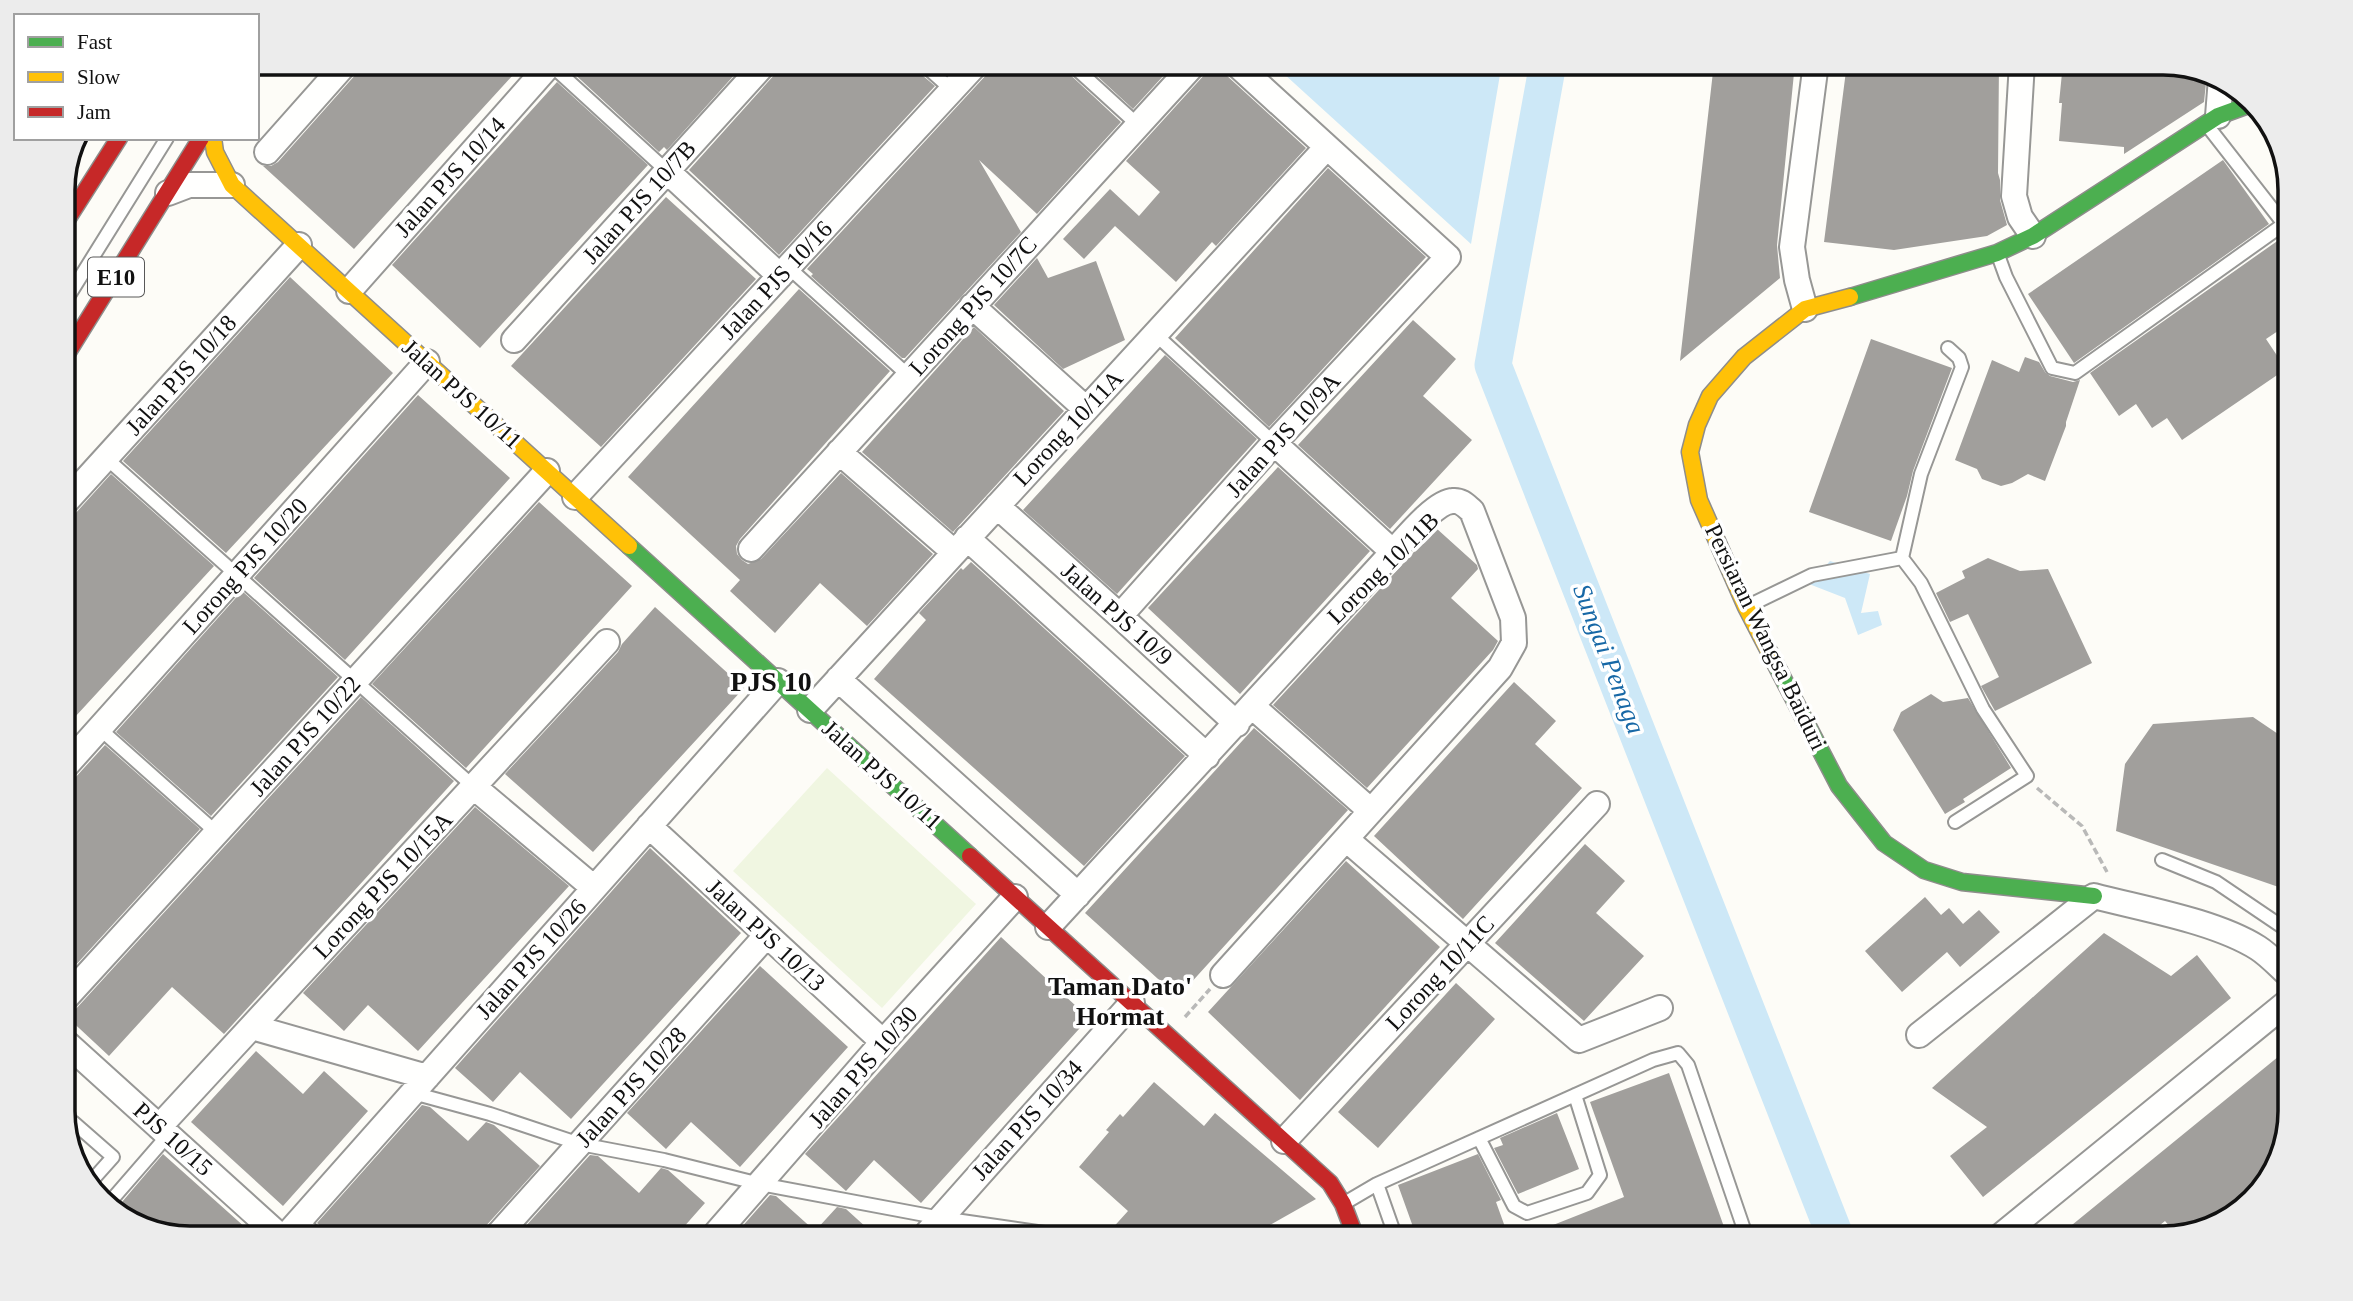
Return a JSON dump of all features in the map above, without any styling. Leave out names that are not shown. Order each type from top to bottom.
[{"type":"main road","name":"Persiaran Wangsa Baiduri","points":[[2094,897],[1962,882],[1924,870],[1884,843],[1839,786],[1746,607],[1699,500],[1690,452],[1697,425],[1710,396],[1744,357],[1805,309],[1997,253],[2033,236],[2211,120],[2242,107]]},
{"type":"main road","points":[[75,207],[118,140]]},
{"type":"main road","name":"E10","points":[[75,341],[200,140]]},
{"type":"main road","name":"Jalan PJS 10/11","points":[[213,140],[215,152],[232,185],[1330,1183],[1343,1204],[1351,1226]]},
{"type":"street","points":[[267,152],[335,75]]},
{"type":"street","name":"Jalan PJS 10/14","points":[[348,291],[539,75]]},
{"type":"street","name":"Jalan PJS 10/7B","points":[[514,340],[754,75]]},
{"type":"street","name":"Jalan PJS 10/16","points":[[575,497],[966,75]]},
{"type":"street","name":"Lorong PJS 10/7C","points":[[751,549],[1184,75]]},
{"type":"street","points":[[1249,75],[1327,147]]},
{"type":"street","points":[[1805,309],[1792,247],[1814,75]]},
{"type":"street","points":[[2021,75],[2014,195],[2020,217],[2033,236]]},
{"type":"street","points":[[2211,120],[2218,90]]},
{"type":"street","name":"Jalan PJS 10/9A","points":[[1120,616],[1274,443],[1448,257],[1327,147]]},
{"type":"street","name":"Lorong 10/11A","points":[[810,710],[1327,147]]},
{"type":"street","points":[[667,172],[784,271]]},
{"type":"street","points":[[169,193],[189,185],[232,185]]},
{"type":"street","name":"Jalan PJS 10/18","points":[[75,492],[299,245]]},
{"type":"street","points":[[972,306],[1086,409]]},
{"type":"street","name":"Lorong PJS 10/20","points":[[75,756],[427,362]]},
{"type":"street","points":[[1274,443],[1393,552]]},
{"type":"street","points":[[839,452],[961,545],[1207,756]]},
{"type":"street","name":"Jalan PJS 10/22","points":[[75,988],[547,471]]},
{"type":"street","name":"Lorong 10/11B","points":[[1048,927],[1393,552],[1439,506],[1452,501],[1463,503],[1472,511],[1513,618],[1514,643],[1500,668],[1223,975]]},
{"type":"street","name":"Jalan PJS 10/9","points":[[997,506],[1120,616],[1371,811]]},
{"type":"street","name":"Lorong PJS 10/15A","points":[[163,1131],[253,1027],[607,642]]},
{"type":"street","points":[[838,679],[1078,895]]},
{"type":"street","name":"Jalan PJS 10/26","points":[[294,1226],[778,681]]},
{"type":"street","points":[[474,787],[594,888]]},
{"type":"street","name":"Lorong 10/11C","points":[[1284,1141],[1597,804]]},
{"type":"street","name":"Jalan PJS 10/13","points":[[649,826],[883,1042]]},
{"type":"street","points":[[1346,839],[1579,1040],[1660,1008]]},
{"type":"street","name":"Jalan PJS 10/30","points":[[723,1226],[883,1042],[1015,897]]},
{"type":"street","points":[[1919,1035],[2094,897]]},
{"type":"street","name":"Persiaran Wangsa Baiduri","points":[[2094,897],[2207,926],[2259,948],[2278,965]]},
{"type":"street","name":"Jalan PJS 10/28","points":[[506,1226],[766,936]]},
{"type":"street","name":"Jalan PJS 10/34","points":[[934,1226],[1132,1003]]},
{"type":"street","points":[[2013,1226],[2278,1010]]},
{"type":"street","points":[[253,1027],[420,1085]]},
{"type":"street","name":"PJS 10/15","points":[[75,1060],[282,1226]]},
{"type":"lane","points":[[563,75],[667,172]]},
{"type":"lane","points":[[935,75],[952,90]]},
{"type":"lane","points":[[1083,75],[1138,125]]},
{"type":"lane","points":[[2211,120],[2278,211]]},
{"type":"lane","points":[[75,285],[166,140]]},
{"type":"lane","points":[[1997,253],[2006,277],[2052,368],[2075,373],[2278,229]]},
{"type":"lane","points":[[784,271],[909,376]]},
{"type":"lane","points":[[1155,334],[1274,443]]},
{"type":"lane","points":[[1948,348],[1959,358],[1962,367],[1921,474],[1902,558],[1921,583],[1983,709],[2027,776],[1955,822]]},
{"type":"lane","points":[[106,458],[474,787]]},
{"type":"lane","points":[[1746,607],[1812,575],[1902,558]]},
{"type":"lane","points":[[100,729],[217,833]]},
{"type":"lane","points":[[2162,860],[2216,882],[2278,924]]},
{"type":"lane","points":[[1343,1204],[1377,1184],[1479,1138],[1653,1060],[1678,1053],[1688,1065],[1743,1226]]},
{"type":"lane","points":[[420,1085],[490,1114],[580,1144],[664,1160],[760,1184],[996,1226]]},
{"type":"lane","points":[[1479,1138],[1514,1206],[1527,1213],[1587,1193],[1600,1175],[1575,1095]]},
{"type":"lane","points":[[76,1125],[113,1157],[96,1177]]},
{"type":"lane","points":[[114,1197],[163,1131]]},
{"type":"lane","points":[[1377,1184],[1392,1226]]},
{"type":"path","points":[[2027,776],[2082,826],[2103,867],[2111,875]]},
{"type":"path","points":[[1168,1037],[1223,975]]},
{"type":"green space","points":[[827,768],[976,904],[882,1008],[733,871]]},
{"type":"water","points":[[1285,75],[1500,75],[1471,244]]},
{"type":"water","points":[[1830,561],[1870,574],[1861,613],[1878,611],[1882,625],[1858,635],[1845,598],[1809,584]]},
{"type":"building","points":[[355,75],[513,75],[354,249],[263,166],[278,162]]},
{"type":"building","points":[[576,75],[734,75],[667,150],[664,147],[659,152]]},
{"type":"building","points":[[774,75],[922,75],[935,86],[779,255],[689,170]]},
{"type":"building","points":[[986,75],[1070,75],[1121,122],[1037,214],[979,160],[1021,232],[905,358],[811,276],[813,274],[807,269]]},
{"type":"building","points":[[1096,75],[1164,75],[1133,109]]},
{"type":"building","points":[[1204,75],[1226,75],[1306,148],[1216,246],[1212,242],[1176,282],[1115,226],[1084,259],[1063,239],[1110,189],[1139,216],[1160,192],[1126,161]]},
{"type":"building","points":[[1713,75],[1794,75],[1777,245],[1780,278],[1680,361]]},
{"type":"building","points":[[1845,75],[1999,75],[1998,173],[2000,200],[2007,225],[1987,236],[1894,250],[1824,242]]},
{"type":"building","points":[[2062,75],[2163,75],[2185,77],[2206,84],[2204,102],[2124,154],[2124,147],[2059,141],[2062,103],[2059,103]]},
{"type":"building","points":[[557,82],[648,165],[480,348],[392,265]]},
{"type":"building","points":[[2223,160],[2269,224],[2074,363],[2028,294]]},
{"type":"building","points":[[1328,168],[1426,257],[1269,427],[1175,338]]},
{"type":"building","points":[[666,197],[756,279],[601,447],[511,366]]},
{"type":"building","points":[[2278,240],[2278,331],[2266,339],[2278,357],[2278,374],[2182,440],[2167,418],[2152,428],[2136,404],[2119,416],[2090,373]]},
{"type":"building","points":[[1037,258],[1048,278],[1096,261],[1125,340],[1063,369],[994,305]]},
{"type":"building","points":[[290,277],[393,373],[226,553],[123,461]]},
{"type":"building","points":[[799,289],[890,371],[740,539],[736,546],[737,554],[748,564],[761,559],[841,473],[933,554],[867,626],[820,583],[775,633],[730,591],[740,580],[628,477]]},
{"type":"building","points":[[1413,320],[1456,359],[1423,396],[1472,440],[1390,529],[1298,445]]},
{"type":"building","points":[[974,327],[1064,411],[953,532],[862,452]]},
{"type":"building","points":[[1871,339],[1952,368],[1913,471],[1891,541],[1809,512]]},
{"type":"building","points":[[1165,355],[1257,439],[1117,594],[1023,510]]},
{"type":"building","points":[[2025,357],[2039,362],[2050,376],[2073,382],[2080,380],[2045,481],[2028,474],[2001,486],[1982,479],[1977,469],[1955,460],[1992,360],[2019,372]]},
{"type":"building","points":[[418,395],[510,478],[345,660],[254,578]]},
{"type":"building","points":[[1278,467],[1370,551],[1240,694],[1148,608]]},
{"type":"building","points":[[111,474],[214,566],[75,717],[75,514]]},
{"type":"building","points":[[539,502],[632,586],[466,768],[372,684]]},
{"type":"building","points":[[1436,528],[1477,565],[1478,569],[1451,598],[1498,641],[1493,650],[1367,788],[1273,705]]},
{"type":"building","points":[[1988,558],[2020,571],[2048,569],[2092,663],[1995,711],[1981,686],[1999,677],[1968,614],[1950,622],[1936,593],[1965,578],[1962,571]]},
{"type":"building","points":[[971,562],[1185,756],[1084,866],[874,679],[926,620],[919,613],[961,568],[963,570]]},
{"type":"building","points":[[242,591],[338,677],[211,816],[116,732]]},
{"type":"building","points":[[655,607],[744,688],[593,852],[505,774],[618,652]]},
{"type":"building","points":[[1514,682],[1556,721],[1535,744],[1582,788],[1463,919],[1374,836]]},
{"type":"building","points":[[1931,694],[1943,702],[1968,698],[2011,768],[1945,814],[1893,730],[1901,712]]},
{"type":"building","points":[[361,697],[454,781],[224,1034],[172,987],[109,1056],[75,1024],[75,1010]]},
{"type":"building","points":[[2253,717],[2278,734],[2278,887],[2116,831],[2125,764],[2153,724]]},
{"type":"building","points":[[1254,728],[1348,810],[1178,997],[1085,913]]},
{"type":"building","points":[[105,745],[200,829],[75,966],[75,778]]},
{"type":"building","points":[[475,807],[569,886],[418,1051],[368,1005],[344,1031],[303,993]]},
{"type":"building","points":[[1585,844],[1625,881],[1596,913],[1644,956],[1584,1021],[1495,943]]},
{"type":"building","points":[[650,848],[741,933],[571,1119],[520,1072],[493,1102],[455,1068]]},
{"type":"building","points":[[1346,861],[1440,947],[1300,1100],[1208,1012]]},
{"type":"building","points":[[1925,897],[1941,915],[1949,908],[1963,924],[1979,910],[2000,932],[1960,967],[1947,952],[1902,992],[1865,951]]},
{"type":"building","points":[[2104,933],[2171,976],[2197,955],[2231,998],[1983,1197],[1950,1156],[1987,1127],[1932,1088]]},
{"type":"building","points":[[1001,937],[1089,1018],[921,1203],[874,1160],[846,1191],[805,1154]]},
{"type":"building","points":[[760,966],[848,1047],[740,1167],[691,1122],[666,1149],[627,1113]]},
{"type":"building","points":[[1456,983],[1495,1019],[1378,1148],[1338,1112]]},
{"type":"building","points":[[256,1051],[303,1094],[324,1071],[368,1111],[283,1206],[191,1122]]},
{"type":"building","points":[[2278,1057],[2278,1111],[2274,1140],[2266,1162],[2239,1197],[2207,1217],[2178,1225],[2169,1226],[2165,1221],[2159,1226],[2071,1226]]},
{"type":"building","points":[[1669,1073],[1724,1226],[1550,1226],[1624,1197],[1590,1102]]},
{"type":"building","points":[[1154,1082],[1204,1126],[1215,1113],[1316,1199],[1268,1226],[1114,1226],[1128,1211],[1079,1167],[1109,1132],[1106,1130],[1120,1114],[1123,1117]]},
{"type":"building","points":[[422,1105],[430,1107],[468,1141],[486,1122],[494,1125],[540,1166],[486,1226],[320,1226],[317,1223]]},
{"type":"building","points":[[1557,1113],[1579,1169],[1518,1194],[1494,1148],[1503,1145],[1500,1138]]},
{"type":"building","points":[[163,1154],[244,1226],[175,1225],[139,1214],[121,1203]]},
{"type":"building","points":[[1478,1154],[1501,1200],[1496,1202],[1505,1226],[1413,1226],[1398,1185]]},
{"type":"building","points":[[590,1155],[598,1156],[639,1193],[661,1168],[668,1170],[705,1203],[685,1226],[526,1226]]},
{"type":"building","points":[[770,1195],[776,1196],[809,1226],[743,1226]]},
{"type":"building","points":[[837,1207],[846,1209],[865,1226],[820,1226]]},
{"type":"waterway","name":"Sungai Penaga","points":[[1546,75],[1493,365],[1831,1226]]},
{"type":"traffic: fast","points":[[1850,297],[1997,253],[2033,236],[2218,116],[2242,107]]},
{"type":"traffic: fast","points":[[629,546],[970,856]]},
{"type":"traffic: fast","points":[[1775,663],[1839,786],[1884,843],[1924,870],[1962,882],[2094,896]]},
{"type":"traffic: slow","points":[[213,140],[215,152],[232,185],[629,546]]},
{"type":"traffic: slow","points":[[1775,663],[1746,607],[1699,500],[1690,452],[1697,425],[1710,396],[1744,357],[1805,309],[1850,297]]},
{"type":"traffic: jam","points":[[75,207],[118,140]]},
{"type":"traffic: jam","points":[[75,341],[200,140]]},
{"type":"traffic: jam","points":[[970,856],[1330,1183],[1343,1204],[1351,1226]]},
{"type":"district","name":"PJS 10","points":[[771,681]]},
{"type":"district","name":"Taman Dato' Hormat","points":[[1120,1001]]}]
